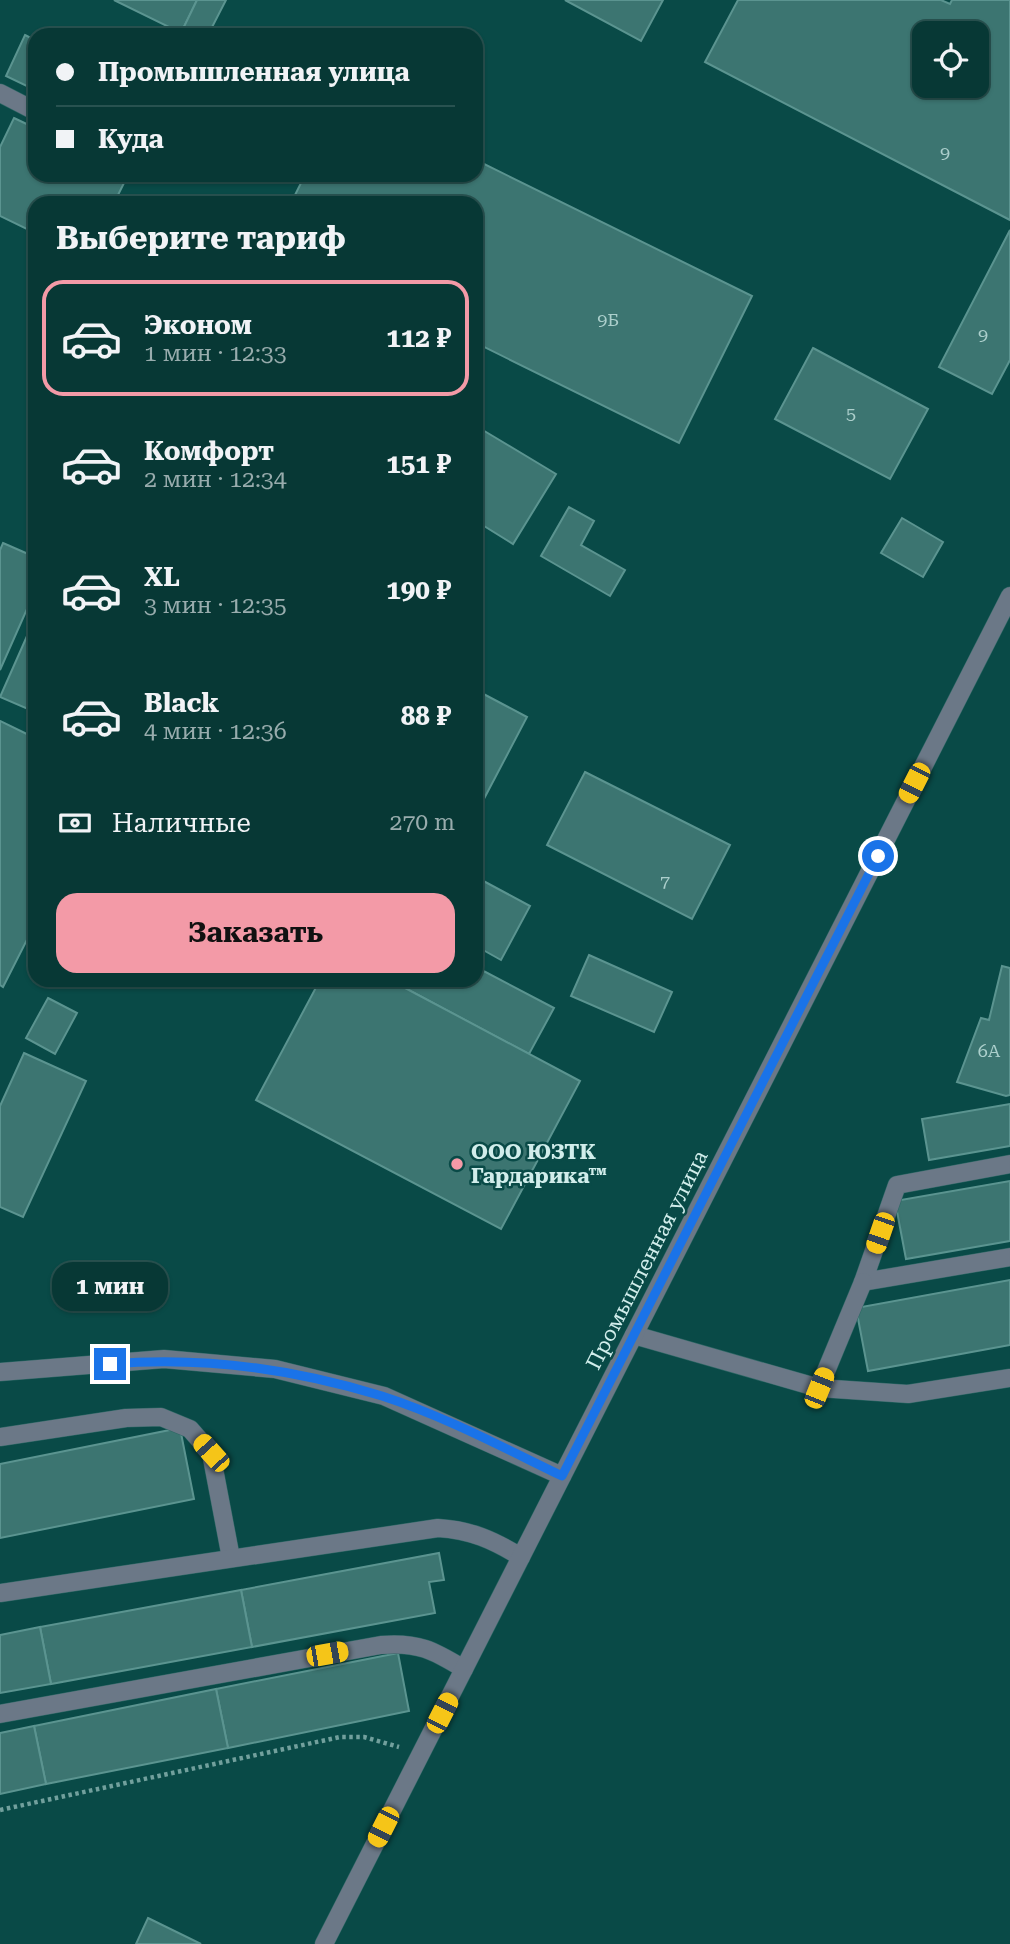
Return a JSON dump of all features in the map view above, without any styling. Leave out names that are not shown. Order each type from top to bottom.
[{"type":"street","points":[[0,94],[28,108]]},
{"type":"street","name":"Промышленная улица","points":[[324,1944],[1010,596]]},
{"type":"street","points":[[819,1388],[863,1282],[897,1185],[1010,1164]]},
{"type":"street","points":[[863,1282],[1010,1257]]},
{"type":"street","points":[[634,1335],[819,1388],[908,1394],[1010,1378]]},
{"type":"street","points":[[0,1372],[164,1359],[275,1369],[384,1396],[562,1476]]},
{"type":"street","points":[[0,1437],[126,1418],[161,1417],[190,1429],[211,1453],[231,1558]]},
{"type":"street","points":[[0,1593],[438,1528],[464,1530],[488,1537],[521,1557]]},
{"type":"street","points":[[0,1714],[381,1645],[405,1643],[431,1649],[464,1668]]},
{"type":"path","points":[[0,1810],[340,1737],[364,1737],[393,1744],[419,1757]]},
{"type":"building","points":[[114,0],[197,0],[183,28],[171,28]]},
{"type":"building","points":[[197,0],[226,0],[212,28],[183,28]]},
{"type":"building","points":[[565,0],[663,0],[641,41]]},
{"type":"building","points":[[738,0],[941,0],[950,4],[952,0],[1010,0],[1010,220],[705,62]]},
{"type":"building","points":[[25,35],[28,36],[28,87],[6,76]]},
{"type":"building","points":[[14,118],[28,125],[28,182],[124,182],[118,196],[28,196],[28,230],[0,216],[0,147]]},
{"type":"building","points":[[483,163],[752,296],[679,443],[483,346],[483,196],[294,196],[302,182],[483,182]]},
{"type":"building","points":[[1010,230],[1010,360],[992,394],[939,367]]},
{"type":"building","points":[[813,348],[928,409],[890,479],[775,419]]},
{"type":"building","points":[[483,430],[556,474],[513,544],[483,525]]},
{"type":"building","points":[[569,507],[594,521],[581,545],[625,570],[610,596],[541,556]]},
{"type":"building","points":[[902,518],[943,542],[923,577],[881,553]]},
{"type":"building","points":[[3,543],[28,554],[28,607],[0,670],[0,550]]},
{"type":"building","points":[[28,634],[28,709],[0,697]]},
{"type":"building","points":[[483,694],[527,717],[483,801]]},
{"type":"building","points":[[0,721],[28,735],[28,938],[3,987],[0,985]]},
{"type":"building","points":[[585,772],[730,845],[692,919],[547,845]]},
{"type":"building","points":[[483,881],[530,906],[501,960],[483,950]]},
{"type":"building","points":[[589,955],[672,992],[654,1032],[571,996]]},
{"type":"building","points":[[1002,966],[1010,968],[1010,1095],[1006,1096],[957,1082],[981,1018],[989,1020]]},
{"type":"building","points":[[483,971],[554,1008],[529,1054],[403,987],[483,987]]},
{"type":"building","name":"ООО ЮЗТК Гардарика™","points":[[316,987],[403,987],[580,1081],[501,1229],[256,1100]]},
{"type":"building","points":[[48,998],[77,1013],[55,1054],[26,1038]]},
{"type":"building","points":[[24,1053],[86,1081],[23,1217],[0,1207],[0,1106]]},
{"type":"building","points":[[1010,1104],[1010,1146],[929,1160],[922,1119]]},
{"type":"building","points":[[1010,1181],[1010,1241],[906,1259],[895,1201]]},
{"type":"building","points":[[1010,1280],[1010,1345],[868,1371],[856,1308]]},
{"type":"building","points":[[180,1428],[194,1499],[0,1538],[0,1464]]},
{"type":"building","points":[[439,1553],[444,1580],[429,1582],[435,1613],[252,1647],[241,1590]]},
{"type":"building","points":[[241,1590],[252,1647],[51,1684],[40,1627]]},
{"type":"building","points":[[40,1627],[51,1684],[0,1693],[0,1635]]},
{"type":"building","points":[[398,1653],[409,1711],[228,1748],[216,1689]]},
{"type":"building","points":[[216,1689],[228,1748],[46,1784],[34,1726]]},
{"type":"building","points":[[34,1726],[46,1784],[0,1794],[0,1733]]},
{"type":"building","points":[[148,1918],[201,1944],[136,1944]]},
{"type":"place","name":"ООО ЮЗТК Гардарика™","points":[[457,1164]]},
{"type":"route","points":[[110,1364],[164,1359],[275,1369],[384,1396],[562,1476],[878,856]]}]
